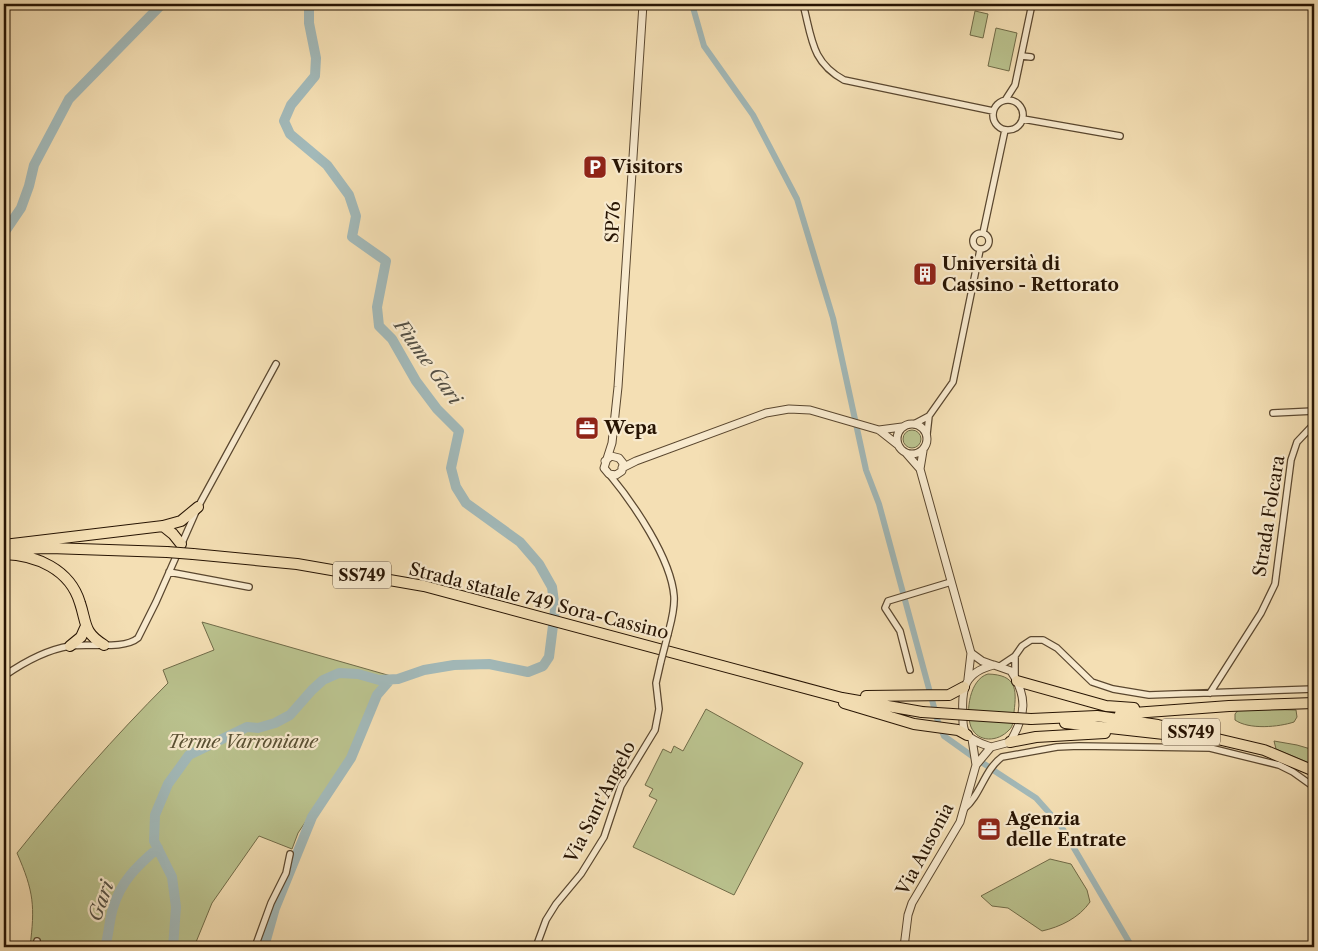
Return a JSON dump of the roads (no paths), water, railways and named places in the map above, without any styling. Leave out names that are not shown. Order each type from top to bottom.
[{"type":"highway","points":[[4,545],[163,526],[181,521],[198,507]]},
{"type":"highway","points":[[163,526],[174,534],[181,544]]},
{"type":"highway","name":"Strada statale 749 Sora-Cassino","points":[[4,550],[50,548],[167,552],[297,564],[415,584],[529,612],[842,698],[922,712],[1030,719],[1171,735],[1283,758]]},
{"type":"highway","points":[[4,554],[35,558],[59,573],[80,601],[85,628],[91,636],[104,645]]},
{"type":"highway","points":[[70,646],[81,637],[85,628]]},
{"type":"highway","points":[[1016,679],[1106,706],[1172,710]]},
{"type":"highway","points":[[800,687],[860,696],[920,696],[949,695],[966,683]]},
{"type":"highway","points":[[800,687],[845,704],[922,725],[954,730],[970,737]]},
{"type":"highway","points":[[1097,716],[1172,710],[1314,703]]},
{"type":"highway","name":"Strada statale 749 Sora-Cassino","points":[[1030,719],[1097,716],[1139,722],[1196,733],[1264,750],[1314,771]]},
{"type":"highway","points":[[1010,742],[1083,733],[1171,735]]},
{"type":"street","name":"SP76","points":[[606,461],[612,443],[618,386],[642,4]]},
{"type":"street","points":[[803,4],[817,57],[828,71],[836,76],[844,80],[994,111]]},
{"type":"street","points":[[1005,130],[1018,126],[1023,119],[1023,109],[1016,101],[1015,85],[1032,4]]},
{"type":"street","points":[[1022,56],[1031,57]]},
{"type":"street","points":[[1006,100],[1015,85]]},
{"type":"street","points":[[1005,130],[995,123],[994,111],[998,103],[1006,100],[1016,101]]},
{"type":"street","points":[[1023,119],[1120,136]]},
{"type":"street","points":[[983,233],[1005,130]]},
{"type":"street","points":[[983,233],[988,235],[990,243],[985,249],[980,250],[975,246],[973,240],[977,234],[983,233]]},
{"type":"street","points":[[879,430],[914,424],[929,416],[953,382],[980,250]]},
{"type":"street","points":[[4,676],[28,660],[70,646],[133,642],[138,638],[198,507],[276,364]]},
{"type":"street","points":[[636,461],[611,456],[606,461],[604,468],[609,474],[616,475],[636,461],[766,413],[789,409],[810,410],[879,430],[898,445],[920,469]]},
{"type":"street","points":[[1273,413],[1314,411]]},
{"type":"street","points":[[929,416],[927,443],[923,451],[920,469],[971,653],[962,703],[963,728],[970,737],[991,748],[1010,742],[1018,729],[1024,703],[1021,687],[1011,671],[982,661],[971,653]]},
{"type":"street","points":[[914,424],[921,427],[927,434]]},
{"type":"street","name":"Strada Folcara","points":[[1210,693],[1262,613],[1275,584],[1291,460],[1297,442],[1314,424]]},
{"type":"street","points":[[898,445],[897,435],[902,427]]},
{"type":"street","name":"SP76","points":[[612,443],[623,463],[621,470]]},
{"type":"street","points":[[906,454],[915,455],[923,451]]},
{"type":"street","points":[[620,487],[621,470]]},
{"type":"street","name":"Via Sant'Angelo","points":[[536,947],[546,920],[556,904],[581,874],[604,837],[621,786],[655,730],[659,708],[656,683],[673,613],[674,596],[670,575],[662,556],[620,487],[609,474]]},
{"type":"street","points":[[168,572],[249,587]]},
{"type":"street","points":[[910,670],[900,631],[885,605],[890,601],[951,582]]},
{"type":"street","points":[[966,683],[979,669],[996,665],[1015,656],[1022,646],[1031,640],[1042,640],[1057,648],[1092,682],[1149,695],[1314,689]]},
{"type":"street","points":[[1015,656],[1016,679]]},
{"type":"street","name":"Via Ausonia","points":[[970,737],[976,765]]},
{"type":"street","points":[[964,809],[970,804],[995,763],[1002,758],[1057,747],[1210,748],[1279,765],[1293,772],[1314,787]]},
{"type":"street","name":"Via Ausonia","points":[[904,947],[908,914],[912,903],[954,834],[964,809],[976,765],[991,748]]},
{"type":"street","points":[[255,947],[271,903],[286,873],[290,854]]},
{"type":"waterway","points":[[4,233],[21,208],[34,165],[69,99],[162,4]]},
{"type":"waterway","name":"Fiume Gari","points":[[173,947],[176,907],[172,877],[154,841],[155,815],[168,784],[189,755],[247,727],[258,728],[275,723],[290,715],[323,680],[339,673],[358,674],[379,680],[398,679],[424,670],[454,665],[489,664],[528,672],[543,666],[549,657],[555,610],[552,587],[539,564],[520,542],[466,503],[456,487],[451,468],[459,431],[437,409],[416,381],[392,339],[379,326],[377,307],[386,261],[352,237],[356,216],[349,195],[327,165],[290,134],[284,121],[291,105],[315,76],[316,58],[309,23],[309,4]]},
{"type":"waterway","points":[[692,4],[704,46],[753,115],[797,199],[833,318],[866,470],[879,504],[938,722],[944,736],[972,756]]},
{"type":"waterway","points":[[264,947],[275,908],[312,817],[351,758],[377,695],[390,680]]},
{"type":"waterway","points":[[981,762],[989,767]]},
{"type":"waterway","points":[[993,770],[1036,798],[1061,826],[1132,947]]},
{"type":"waterway","name":"Gari","points":[[105,947],[112,913],[120,890],[137,868],[158,848]]},
{"type":"place","name":"Visitors","points":[[595,167]]},
{"type":"place","name":"Università di Cassino - Rettorato","points":[[925,274]]},
{"type":"place","name":"Wepa","points":[[587,428]]},
{"type":"place","name":"Agenzia delle Entrate","points":[[989,829]]},
{"type":"park label","name":"Terme Varroniane","points":[[243,742]]}]
